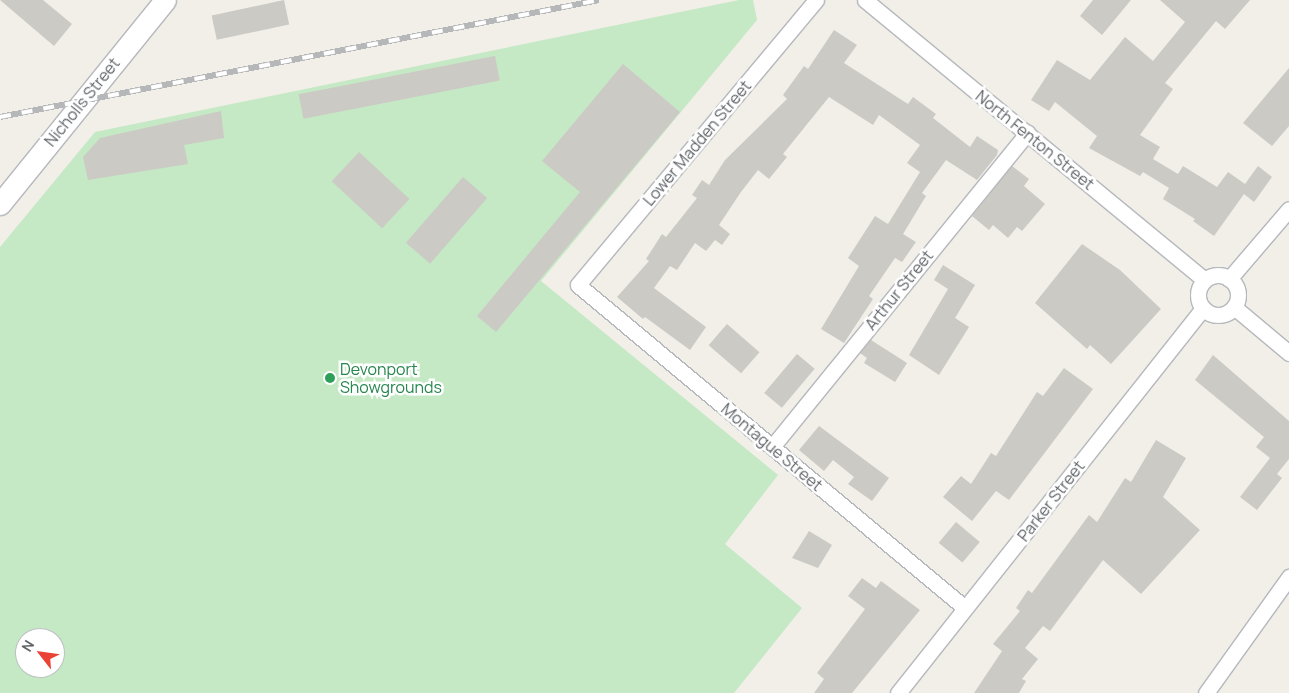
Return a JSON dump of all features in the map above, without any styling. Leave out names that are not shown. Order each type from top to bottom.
[{"type":"street","name":"Nicholls Street","points":[[0,204],[165,0]]},
{"type":"street","name":"Lower Madden Street","points":[[578,285],[816,0]]},
{"type":"street","name":"North Fenton Street","points":[[865,0],[1205,280]]},
{"type":"street","name":"Arthur Street","points":[[772,447],[1027,132]]},
{"type":"street","points":[[1230,279],[1289,209]]},
{"type":"street","points":[[1218,275],[1230,279],[1237,290],[1234,307],[1216,315],[1203,308],[1199,291],[1205,280],[1218,275]]},
{"type":"street","name":"Montague Street","points":[[578,285],[965,608]]},
{"type":"street","points":[[1234,307],[1289,353]]},
{"type":"street","name":"Parker Street","points":[[898,693],[1203,308]]},
{"type":"street","points":[[1206,693],[1289,577]]},
{"type":"green space","name":"Devonport Showgrounds","points":[[739,0],[753,0],[757,20],[541,281],[778,475],[725,544],[802,608],[734,693],[0,693],[0,247],[95,132]]},
{"type":"building","points":[[0,0],[43,0],[72,24],[54,46]]},
{"type":"building","points":[[284,0],[289,24],[217,40],[212,15]]},
{"type":"building","points":[[1093,0],[1131,0],[1102,35],[1080,16]]},
{"type":"building","points":[[1160,0],[1250,0],[1225,29],[1216,21],[1165,83],[1173,89],[1140,135],[1160,147],[1153,159],[1178,174],[1183,166],[1217,187],[1228,172],[1245,184],[1258,166],[1272,177],[1254,202],[1244,194],[1214,236],[1193,221],[1195,219],[1163,199],[1169,188],[1143,172],[1140,176],[1089,148],[1097,136],[1055,102],[1049,111],[1031,100],[1057,60],[1090,80],[1125,37],[1153,61],[1185,22]]},
{"type":"building","points":[[834,30],[857,45],[844,63],[908,104],[913,97],[936,114],[933,118],[970,147],[977,136],[998,150],[997,155],[977,180],[946,160],[922,193],[926,196],[903,234],[916,242],[902,262],[895,258],[869,296],[873,299],[844,343],[821,329],[859,266],[848,258],[875,216],[888,224],[920,172],[907,163],[920,145],[879,115],[873,125],[829,97],[783,154],[787,157],[769,179],[758,170],[741,192],[719,225],[730,234],[722,245],[715,240],[706,251],[695,243],[677,270],[670,266],[654,288],[706,327],[690,350],[645,317],[643,319],[617,297],[649,261],[646,259],[662,234],[666,237],[697,198],[692,195],[702,180],[709,185],[725,160],[787,99],[783,95],[804,66],[808,69]]},
{"type":"building","points":[[495,56],[500,81],[303,119],[299,94]]},
{"type":"building","points":[[623,64],[680,112],[496,332],[477,316],[580,192],[542,161]]},
{"type":"building","points":[[1289,68],[1289,126],[1272,146],[1243,123]]},
{"type":"building","points":[[221,111],[224,138],[184,145],[188,164],[88,180],[83,157],[100,138]]},
{"type":"building","points":[[359,152],[409,199],[382,228],[332,181]]},
{"type":"building","points":[[1012,166],[1029,179],[1024,186],[1045,204],[1022,231],[1017,227],[1008,238],[993,225],[989,230],[972,216]]},
{"type":"building","points":[[463,177],[487,198],[430,264],[406,243]]},
{"type":"building","points":[[1082,244],[1120,270],[1161,309],[1111,364],[1090,345],[1087,349],[1035,303]]},
{"type":"building","points":[[943,265],[975,285],[955,318],[969,327],[939,375],[909,355],[948,289],[934,280]]},
{"type":"building","points":[[727,324],[759,352],[741,373],[709,345]]},
{"type":"building","points":[[871,340],[907,363],[895,382],[864,363],[867,358],[860,353]]},
{"type":"building","points":[[797,354],[815,369],[782,408],[764,393]]},
{"type":"building","points":[[1213,355],[1289,421],[1289,459],[1277,474],[1282,478],[1257,510],[1240,497],[1270,458],[1256,447],[1264,437],[1195,380]]},
{"type":"building","points":[[1064,368],[1093,389],[1009,500],[996,491],[972,521],[943,497],[961,476],[971,484],[991,453],[996,456],[1037,392],[1043,396]]},
{"type":"building","points":[[819,426],[889,478],[872,501],[848,484],[854,477],[833,460],[824,471],[799,450]]},
{"type":"building","points":[[1156,440],[1186,458],[1163,497],[1200,530],[1141,594],[1103,560],[1050,631],[1043,626],[1025,648],[1038,659],[1022,679],[1026,681],[1019,693],[974,693],[1002,651],[993,644],[1020,611],[1016,608],[1028,590],[1032,593],[1089,515],[1097,522],[1125,478],[1131,482]]},
{"type":"building","points":[[956,522],[980,542],[962,563],[939,543]]},
{"type":"building","points":[[809,531],[832,545],[818,568],[792,558]]},
{"type":"building","points":[[862,578],[876,588],[881,581],[920,610],[852,693],[814,693],[824,679],[817,673],[865,609],[848,596]]},
{"type":"railway","points":[[0,117],[599,0]]},
{"type":"place","name":"Devonport Showgrounds","points":[[330,378]]}]
